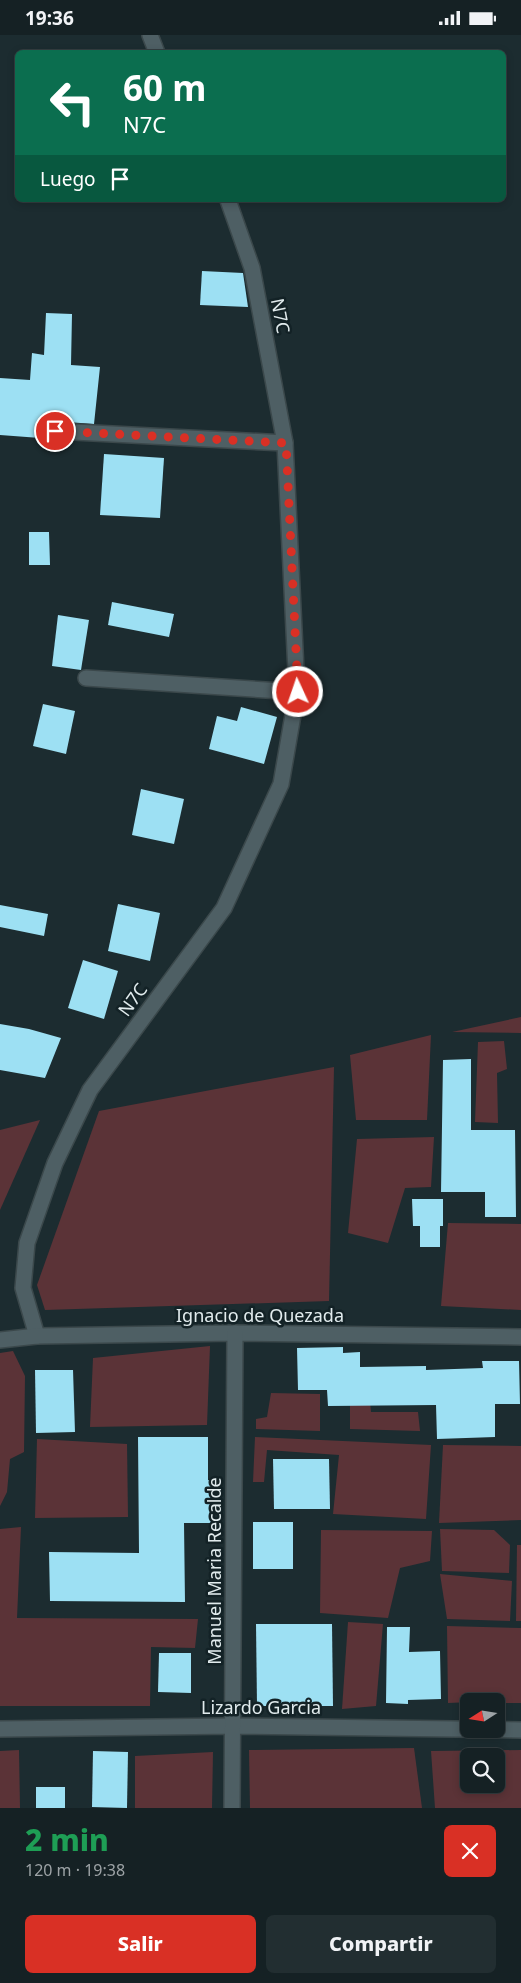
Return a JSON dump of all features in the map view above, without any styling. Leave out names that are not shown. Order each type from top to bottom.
[{"type":"street","points":[[150,35],[156,50]]},
{"type":"street","name":"N7C","points":[[36,1336],[23,1288],[27,1243],[55,1163],[90,1089],[224,908],[281,784],[298,692],[286,443],[252,268],[229,202]]},
{"type":"street","points":[[55,431],[286,443]]},
{"type":"street","points":[[86,677],[298,692]]},
{"type":"street","name":"Ignacio de Quezada","points":[[0,1340],[36,1336],[235,1333],[521,1337]]},
{"type":"street","name":"Manuel Maria Recalde","points":[[232,1808],[235,1333]]},
{"type":"street","name":"Lizardo Garcia","points":[[0,1729],[233,1726],[521,1730]]},
{"type":"shaded area","points":[[521,1017],[521,1033],[452,1032]]},
{"type":"shaded area","points":[[431,1035],[427,1120],[356,1120],[350,1055]]},
{"type":"shaded area","points":[[504,1041],[507,1069],[497,1073],[498,1123],[475,1122],[478,1042]]},
{"type":"shaded area","points":[[334,1067],[329,1301],[45,1310],[37,1285],[99,1111]]},
{"type":"shaded area","points":[[40,1120],[0,1210],[0,1130]]},
{"type":"shaded area","points":[[434,1137],[431,1187],[405,1188],[388,1243],[348,1233],[357,1139]]},
{"type":"shaded area","points":[[448,1223],[521,1224],[521,1310],[441,1306]]},
{"type":"shaded area","points":[[210,1346],[207,1425],[90,1427],[93,1358]]},
{"type":"shaded area","points":[[13,1351],[25,1376],[24,1452],[10,1459],[7,1492],[0,1506],[0,1353]]},
{"type":"shaded area","points":[[350,1391],[369,1391],[371,1412],[418,1412],[420,1431],[350,1429]]},
{"type":"shaded area","points":[[271,1393],[320,1394],[320,1431],[256,1429],[256,1419],[267,1417]]},
{"type":"shaded area","points":[[255,1437],[431,1445],[426,1519],[333,1514],[339,1455],[267,1450],[264,1482],[253,1482]]},
{"type":"shaded area","points":[[37,1439],[127,1444],[128,1517],[35,1518]]},
{"type":"shaded area","points":[[443,1445],[521,1446],[521,1520],[439,1523]]},
{"type":"shaded area","points":[[21,1527],[17,1618],[198,1619],[195,1648],[151,1647],[150,1706],[0,1706],[0,1529]]},
{"type":"shaded area","points":[[440,1529],[494,1530],[510,1545],[509,1573],[442,1571]]},
{"type":"shaded area","points":[[321,1530],[432,1531],[430,1561],[400,1568],[388,1618],[320,1613]]},
{"type":"shaded area","points":[[517,1545],[521,1545],[521,1621],[516,1621]]},
{"type":"shaded area","points":[[440,1574],[512,1581],[510,1621],[447,1619]]},
{"type":"shaded area","points":[[348,1622],[383,1624],[376,1706],[342,1709]]},
{"type":"shaded area","points":[[447,1626],[521,1628],[521,1703],[505,1703],[505,1693],[460,1693],[460,1702],[448,1703]]},
{"type":"shaded area","points":[[414,1748],[422,1808],[250,1808],[249,1750]]},
{"type":"shaded area","points":[[19,1750],[20,1808],[0,1808],[0,1751]]},
{"type":"shaded area","points":[[505,1750],[521,1750],[521,1808],[435,1808],[431,1751],[460,1751],[460,1793],[505,1793]]},
{"type":"shaded area","points":[[213,1752],[212,1808],[135,1808],[135,1756]]},
{"type":"building","points":[[202,271],[243,273],[248,307],[200,305]]},
{"type":"building","points":[[46,313],[72,314],[71,365],[100,367],[94,424],[40,420],[40,438],[0,435],[0,378],[30,380],[32,353],[44,355]]},
{"type":"building","points":[[104,454],[164,458],[160,518],[100,515]]},
{"type":"building","points":[[29,532],[49,532],[50,565],[29,565]]},
{"type":"building","points":[[112,602],[174,614],[169,637],[108,625]]},
{"type":"building","points":[[58,615],[89,620],[81,670],[52,666]]},
{"type":"building","points":[[43,704],[75,711],[66,754],[33,746]]},
{"type":"building","points":[[241,707],[277,717],[264,764],[209,749],[217,716],[237,721]]},
{"type":"building","points":[[141,789],[184,799],[174,844],[132,835]]},
{"type":"building","points":[[118,904],[160,913],[150,961],[108,951]]},
{"type":"building","points":[[0,905],[48,914],[44,936],[0,927]]},
{"type":"building","points":[[83,960],[118,971],[104,1019],[68,1008]]},
{"type":"building","points":[[0,1024],[29,1029],[61,1038],[45,1078],[0,1070]]},
{"type":"building","points":[[471,1059],[471,1130],[515,1130],[516,1217],[485,1217],[485,1192],[441,1192],[443,1060]]},
{"type":"building","points":[[412,1199],[443,1199],[443,1226],[440,1226],[440,1247],[420,1247],[420,1226],[413,1226]]},
{"type":"building","points":[[343,1347],[343,1353],[360,1352],[360,1367],[426,1366],[426,1370],[483,1368],[482,1361],[519,1361],[520,1404],[495,1404],[495,1437],[437,1439],[436,1405],[328,1406],[327,1390],[298,1390],[297,1348]]},
{"type":"building","points":[[35,1370],[73,1370],[75,1432],[36,1433]]},
{"type":"building","points":[[138,1437],[208,1437],[208,1480],[212,1480],[212,1523],[184,1523],[185,1602],[50,1601],[49,1552],[139,1553]]},
{"type":"building","points":[[273,1459],[329,1459],[330,1509],[274,1509]]},
{"type":"building","points":[[253,1522],[293,1522],[293,1569],[253,1569]]},
{"type":"building","points":[[256,1624],[332,1624],[333,1706],[257,1706]]},
{"type":"building","points":[[387,1627],[410,1627],[409,1652],[440,1651],[441,1699],[408,1700],[408,1704],[386,1703]]},
{"type":"building","points":[[159,1653],[191,1653],[191,1693],[158,1692]]},
{"type":"building","points":[[93,1751],[128,1752],[127,1808],[92,1807]]},
{"type":"building","points":[[36,1787],[65,1787],[65,1808],[36,1808]]},
{"type":"route","points":[[55,431],[286,443],[298,692]]}]
